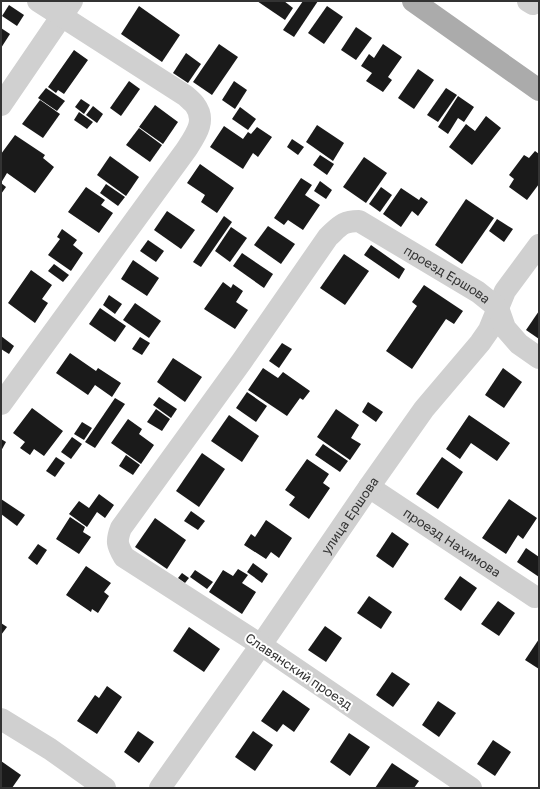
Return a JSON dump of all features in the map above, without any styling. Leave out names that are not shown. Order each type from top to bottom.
[{"type":"main road","points":[[413,1],[539,90]]},
{"type":"street","points":[[1,404],[186,150],[198,132],[201,118],[196,106],[186,96],[66,9],[38,1]]},
{"type":"street","points":[[1,105],[66,9]]},
{"type":"street","name":"проезд Ершова","points":[[124,557],[119,547],[117,537],[121,528],[242,361],[328,237],[340,226],[349,221],[359,220],[478,292],[498,308],[505,328],[520,344],[539,358]]},
{"type":"street","name":"улица Ершова","points":[[160,788],[424,409],[480,343],[489,330],[505,291],[539,245]]},
{"type":"street","name":"проезд Нахимова","points":[[369,487],[535,597]]},
{"type":"street","name":"Славянский проезд","points":[[124,557],[261,645],[471,788]]},
{"type":"street","points":[[1,719],[50,748],[105,788]]},
{"type":"building","points":[[257,1],[284,1],[293,8],[285,20]]},
{"type":"building","points":[[303,1],[318,1],[294,37],[283,30]]},
{"type":"building","points":[[9,5],[24,15],[17,26],[2,16]]},
{"type":"building","points":[[139,6],[180,35],[162,62],[121,34]]},
{"type":"building","points":[[327,6],[343,17],[324,44],[308,33]]},
{"type":"building","points":[[356,27],[372,38],[356,60],[341,50]]},
{"type":"building","points":[[1,28],[10,34],[1,48]]},
{"type":"building","points":[[219,44],[238,57],[212,95],[193,82]]},
{"type":"building","points":[[383,44],[402,57],[388,77],[392,80],[383,92],[366,81],[372,73],[361,66],[369,54],[374,58]]},
{"type":"building","points":[[74,50],[88,60],[64,94],[58,90],[56,93],[48,87]]},
{"type":"building","points":[[186,53],[201,64],[188,83],[173,73]]},
{"type":"building","points":[[418,69],[434,80],[414,109],[398,98]]},
{"type":"building","points":[[129,81],[140,89],[121,116],[110,108]]},
{"type":"building","points":[[234,81],[247,90],[235,109],[222,100]]},
{"type":"building","points":[[46,88],[65,101],[57,111],[38,98]]},
{"type":"building","points":[[446,88],[457,95],[438,122],[427,115]]},
{"type":"building","points":[[458,96],[474,107],[464,122],[458,118],[448,134],[438,127]]},
{"type":"building","points":[[81,99],[90,105],[84,114],[75,107]]},
{"type":"building","points":[[40,100],[60,114],[43,138],[22,124]]},
{"type":"building","points":[[155,105],[178,122],[163,144],[139,127]]},
{"type":"building","points":[[93,106],[103,114],[97,123],[86,115]]},
{"type":"building","points":[[240,107],[256,119],[248,130],[232,119]]},
{"type":"building","points":[[79,112],[93,122],[87,129],[74,120]]},
{"type":"building","points":[[486,116],[501,128],[472,165],[449,147],[466,124],[475,131]]},
{"type":"building","points":[[317,125],[344,143],[333,161],[306,142]]},
{"type":"building","points":[[224,126],[243,139],[248,132],[251,134],[257,127],[272,137],[258,157],[253,153],[243,169],[210,147]]},
{"type":"building","points":[[139,128],[162,145],[150,162],[126,145]]},
{"type":"building","points":[[15,135],[45,155],[43,158],[54,167],[35,193],[7,173],[1,183],[1,154]]},
{"type":"building","points":[[292,139],[304,147],[298,155],[287,147]]},
{"type":"building","points":[[535,151],[539,154],[539,184],[527,200],[509,187],[514,179],[509,175],[524,155],[529,158]]},
{"type":"building","points":[[320,155],[334,164],[327,175],[313,165]]},
{"type":"building","points":[[110,156],[139,177],[126,196],[97,175]]},
{"type":"building","points":[[364,157],[387,173],[366,203],[343,187]]},
{"type":"building","points":[[200,164],[234,188],[217,213],[201,202],[205,195],[187,183]]},
{"type":"building","points":[[301,178],[312,185],[305,195],[320,205],[303,230],[288,220],[284,225],[274,218]]},
{"type":"building","points":[[320,181],[332,190],[326,199],[314,191]]},
{"type":"building","points":[[1,183],[6,187],[1,194]]},
{"type":"building","points":[[106,184],[125,197],[118,206],[100,193]]},
{"type":"building","points":[[86,187],[105,200],[101,205],[113,213],[99,233],[68,212]]},
{"type":"building","points":[[381,187],[392,195],[380,212],[369,204]]},
{"type":"building","points":[[401,188],[419,200],[421,197],[428,202],[418,216],[412,211],[401,227],[383,214]]},
{"type":"building","points":[[466,199],[494,218],[462,264],[435,245]]},
{"type":"building","points":[[167,211],[195,230],[181,249],[154,230]]},
{"type":"building","points":[[224,216],[232,222],[201,267],[193,262]]},
{"type":"building","points":[[497,219],[513,229],[504,242],[489,231]]},
{"type":"building","points":[[268,226],[295,244],[281,264],[254,245]]},
{"type":"building","points":[[231,227],[247,238],[230,262],[215,251]]},
{"type":"building","points":[[62,229],[77,240],[73,245],[83,253],[71,271],[48,255],[60,239],[57,237]]},
{"type":"building","points":[[148,240],[164,251],[156,262],[140,251]]},
{"type":"building","points":[[371,245],[405,269],[399,279],[364,255]]},
{"type":"building","points":[[242,253],[273,274],[264,288],[233,266]]},
{"type":"building","points":[[344,254],[369,271],[345,305],[320,288]]},
{"type":"building","points":[[133,260],[159,278],[147,296],[121,279]]},
{"type":"building","points":[[54,264],[69,275],[63,282],[48,271]]},
{"type":"building","points":[[31,270],[52,285],[42,299],[48,303],[35,323],[8,303]]},
{"type":"building","points":[[223,282],[231,288],[233,284],[243,291],[236,302],[248,310],[235,329],[204,309]]},
{"type":"building","points":[[424,285],[463,311],[454,324],[446,319],[412,369],[386,351],[417,306],[412,302]]},
{"type":"building","points":[[109,295],[122,304],[115,314],[103,305]]},
{"type":"building","points":[[135,303],[161,321],[149,338],[123,320]]},
{"type":"building","points":[[100,308],[126,326],[115,342],[89,324]]},
{"type":"building","points":[[539,311],[539,339],[526,330]]},
{"type":"building","points":[[1,336],[14,346],[9,354],[1,349]]},
{"type":"building","points":[[140,337],[150,343],[142,355],[132,349]]},
{"type":"building","points":[[282,343],[292,349],[279,368],[269,361]]},
{"type":"building","points":[[70,353],[96,371],[98,368],[121,383],[112,397],[95,385],[88,395],[56,373]]},
{"type":"building","points":[[173,358],[202,377],[185,402],[157,382]]},
{"type":"building","points":[[263,368],[278,378],[283,372],[310,391],[303,400],[300,398],[287,416],[248,390]]},
{"type":"building","points":[[503,368],[522,382],[504,408],[485,395]]},
{"type":"building","points":[[247,392],[267,406],[256,422],[236,408]]},
{"type":"building","points":[[159,397],[177,409],[171,418],[153,405]]},
{"type":"building","points":[[115,398],[125,404],[95,448],[85,442]]},
{"type":"building","points":[[368,402],[383,412],[376,422],[362,412]]},
{"type":"building","points":[[32,408],[63,431],[44,456],[34,449],[30,455],[20,448],[25,442],[13,433]]},
{"type":"building","points":[[156,409],[170,419],[162,431],[147,422]]},
{"type":"building","points":[[336,409],[359,425],[351,438],[361,444],[350,460],[317,437]]},
{"type":"building","points":[[229,415],[259,436],[242,462],[211,441]]},
{"type":"building","points":[[469,415],[510,443],[497,461],[471,443],[460,459],[446,449]]},
{"type":"building","points":[[128,419],[142,429],[139,434],[154,445],[141,464],[111,443]]},
{"type":"building","points":[[82,422],[92,428],[84,440],[74,434]]},
{"type":"building","points":[[72,437],[82,444],[71,459],[61,452]]},
{"type":"building","points":[[1,439],[6,442],[1,451]]},
{"type":"building","points":[[323,444],[348,461],[340,472],[315,455]]},
{"type":"building","points":[[202,453],[225,469],[199,507],[176,491]]},
{"type":"building","points":[[126,455],[140,465],[133,475],[119,466]]},
{"type":"building","points":[[56,457],[65,463],[55,477],[46,471]]},
{"type":"building","points":[[442,457],[463,472],[438,509],[416,494]]},
{"type":"building","points":[[307,459],[329,474],[323,483],[330,488],[309,519],[289,505],[295,497],[285,490]]},
{"type":"building","points":[[99,494],[114,505],[105,518],[97,512],[87,527],[69,514],[79,501],[89,508]]},
{"type":"building","points":[[1,499],[25,515],[17,526],[1,514]]},
{"type":"building","points":[[509,499],[537,518],[523,539],[518,535],[506,554],[482,538]]},
{"type":"building","points":[[191,511],[205,521],[198,530],[184,521]]},
{"type":"building","points":[[70,517],[85,527],[83,532],[91,537],[79,554],[56,539]]},
{"type":"building","points":[[155,518],[186,540],[167,569],[135,547]]},
{"type":"building","points":[[266,520],[292,538],[279,558],[271,552],[266,559],[244,545],[251,534],[255,537]]},
{"type":"building","points":[[392,532],[409,544],[393,568],[376,556]]},
{"type":"building","points":[[38,544],[47,550],[37,565],[28,558]]},
{"type":"building","points":[[526,548],[539,557],[539,577],[517,562]]},
{"type":"building","points":[[253,563],[268,574],[262,583],[247,572]]},
{"type":"building","points":[[86,566],[111,583],[104,592],[109,596],[98,613],[92,609],[91,612],[66,595]]},
{"type":"building","points":[[238,569],[248,575],[242,583],[256,592],[242,614],[209,592],[223,570],[233,576]]},
{"type":"building","points":[[195,570],[213,582],[207,589],[190,577]]},
{"type":"building","points":[[182,573],[189,578],[185,583],[178,578]]},
{"type":"building","points":[[460,576],[477,588],[461,611],[444,599]]},
{"type":"building","points":[[369,596],[392,612],[381,629],[357,613]]},
{"type":"building","points":[[498,601],[515,613],[499,636],[481,624]]},
{"type":"building","points":[[1,623],[7,627],[1,635]]},
{"type":"building","points":[[325,626],[342,638],[326,662],[308,650]]},
{"type":"building","points":[[189,627],[220,649],[204,672],[173,651]]},
{"type":"building","points":[[539,639],[539,669],[525,660]]},
{"type":"building","points":[[392,672],[410,684],[393,707],[376,695]]},
{"type":"building","points":[[107,686],[122,697],[97,734],[77,721],[95,695],[99,698]]},
{"type":"building","points":[[283,690],[310,709],[294,732],[283,724],[277,732],[261,721]]},
{"type":"building","points":[[438,701],[456,713],[439,737],[422,725]]},
{"type":"building","points":[[138,731],[154,742],[139,763],[124,752]]},
{"type":"building","points":[[253,731],[273,745],[255,771],[235,757]]},
{"type":"building","points":[[349,733],[370,747],[350,776],[330,762]]},
{"type":"building","points":[[493,740],[511,752],[495,776],[477,764]]},
{"type":"building","points":[[1,761],[21,775],[12,788],[1,788]]},
{"type":"building","points":[[392,763],[419,781],[414,788],[375,788]]}]
